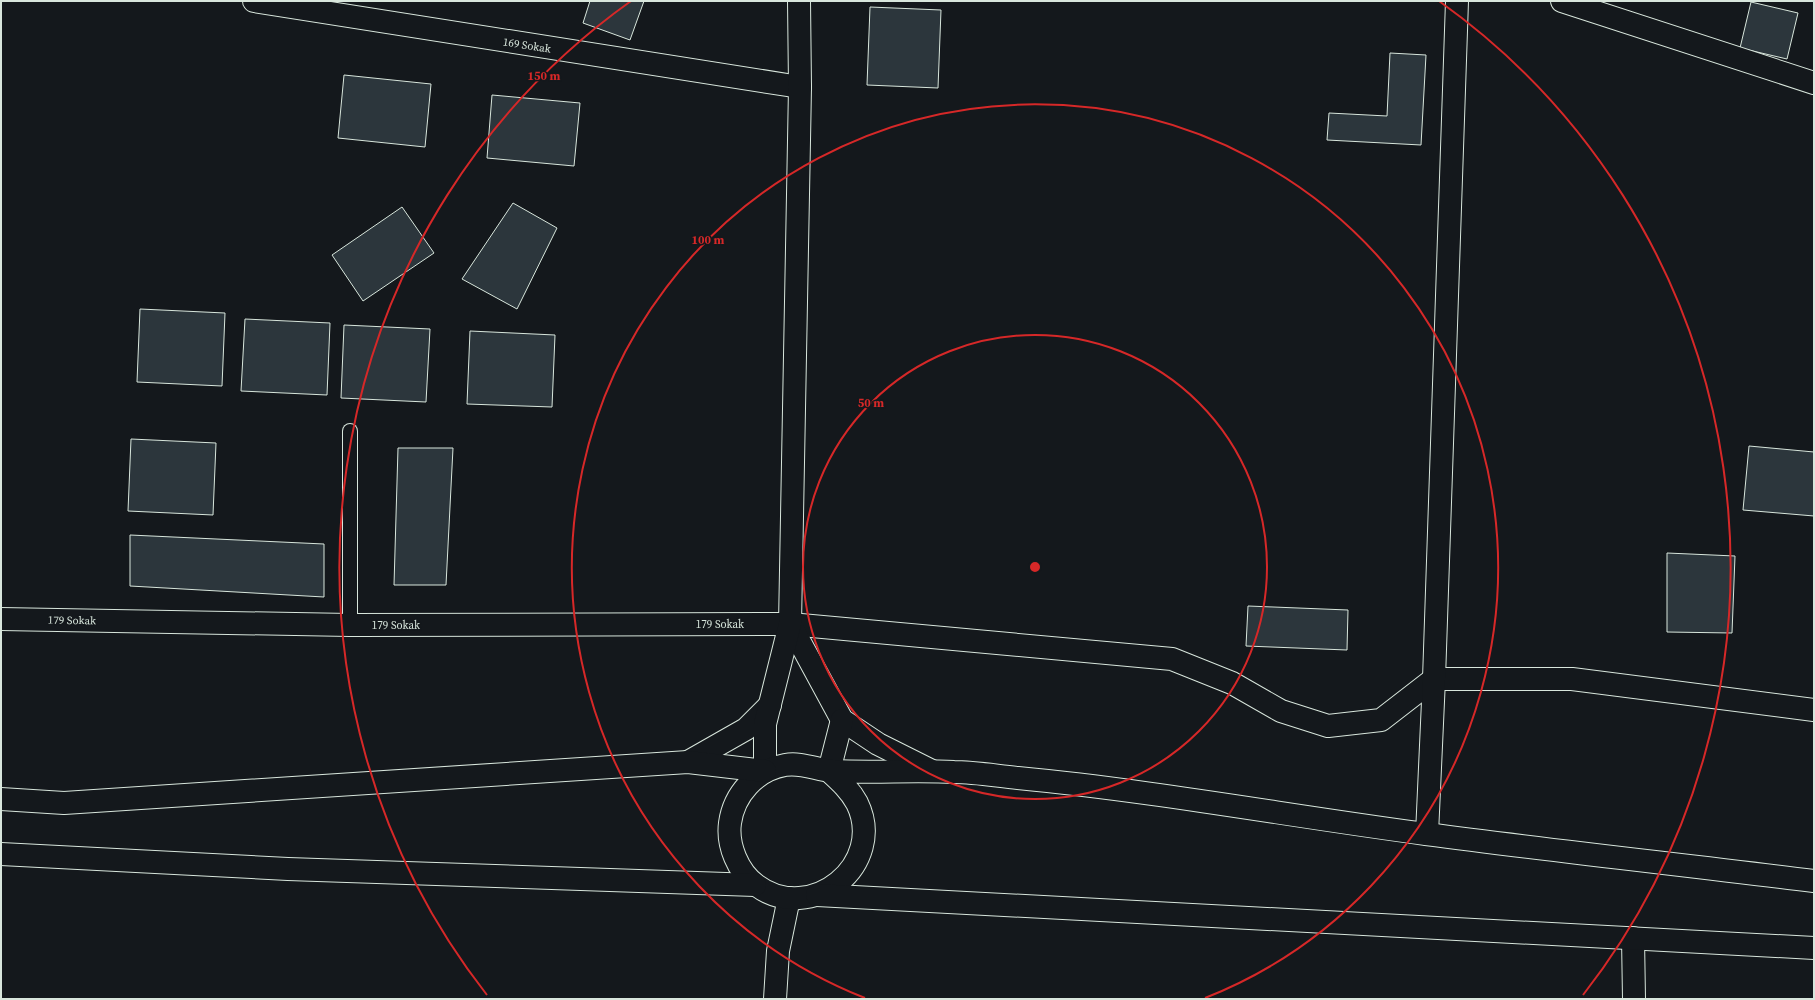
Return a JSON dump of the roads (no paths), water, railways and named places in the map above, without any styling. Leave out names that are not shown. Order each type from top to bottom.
[{"type":"main road","name":"169 Sokak","points":[[254,1],[800,87]]},
{"type":"main road","points":[[765,771],[765,724],[790,624],[800,87],[799,1]]},
{"type":"main road","points":[[1427,834],[1434,678],[1457,1]]},
{"type":"main road","points":[[1562,1],[1814,83]]},
{"type":"main road","name":"179 Sokak","points":[[1,619],[350,625],[790,624],[1172,659],[1232,683],[1281,710],[1328,726],[1381,720],[1434,678]]},
{"type":"main road","points":[[790,624],[842,720],[878,744],[932,771]]},
{"type":"main road","points":[[1434,678],[1572,679],[1814,710]]},
{"type":"main road","points":[[688,762],[746,729],[770,704]]},
{"type":"main road","points":[[829,771],[842,720]]},
{"type":"main road","points":[[1,799],[64,802],[688,762],[765,771]]},
{"type":"main road","points":[[1814,881],[1427,834],[1078,783],[958,772],[829,771],[808,765],[786,764],[765,771],[747,785],[735,804],[729,825],[731,848],[740,868],[755,885],[774,895],[796,899],[817,895],[1814,948]]},
{"type":"main road","points":[[817,895],[837,885],[852,868],[861,848],[864,826],[858,805],[846,786],[829,771]]},
{"type":"main road","points":[[1,854],[288,869],[755,885]]},
{"type":"main road","points":[[775,999],[778,951],[788,898]]},
{"type":"main road","points":[[1633,938],[1634,999]]},
{"type":"lane","points":[[350,431],[350,625]]}]
